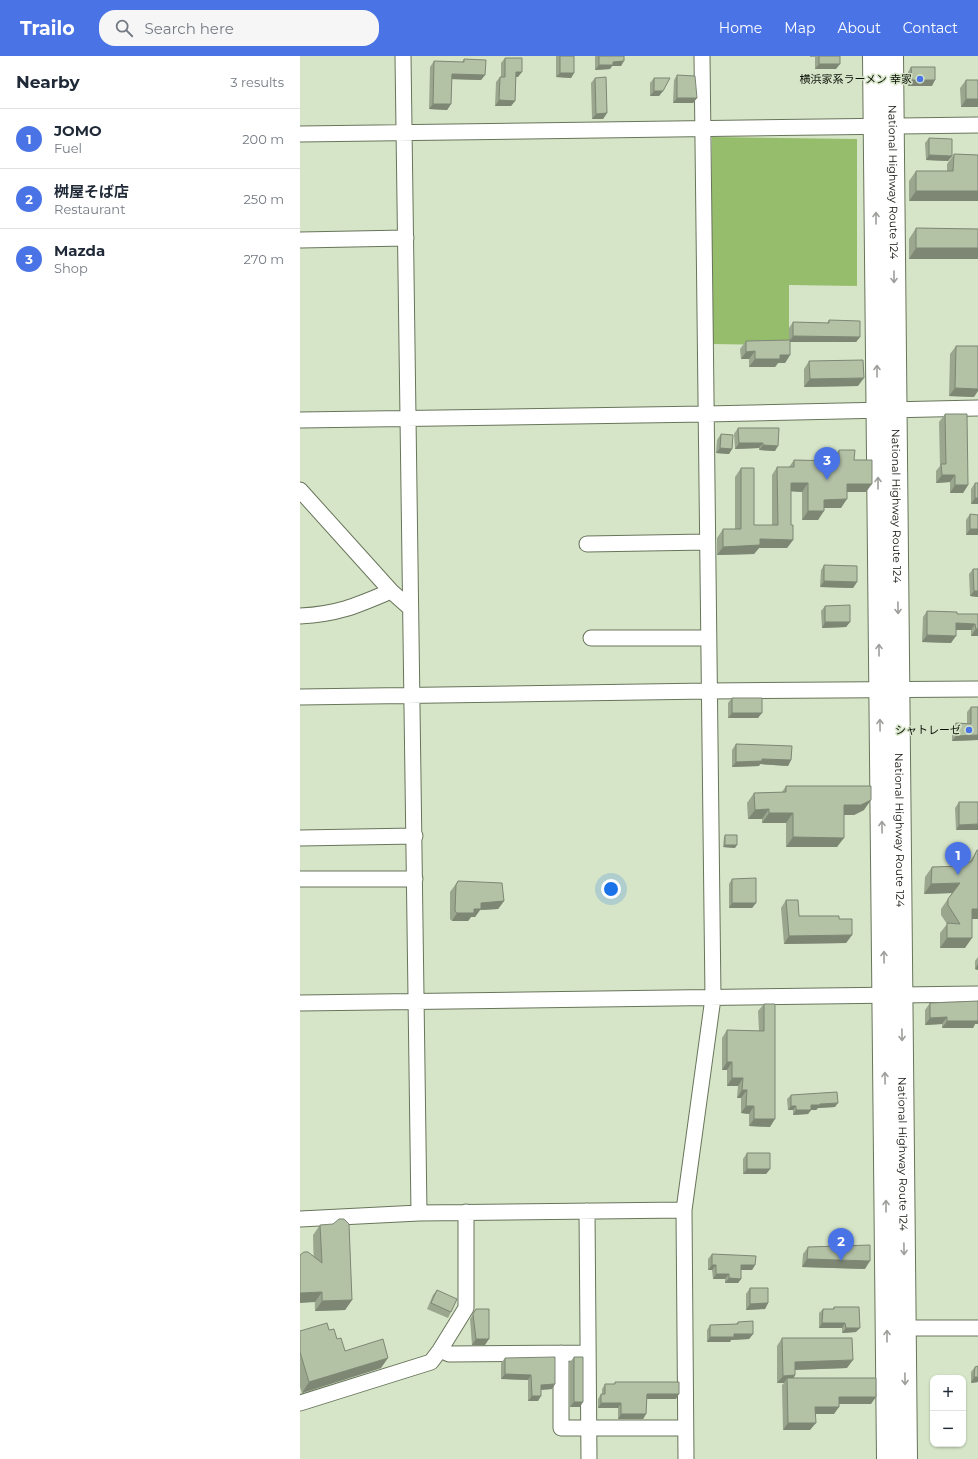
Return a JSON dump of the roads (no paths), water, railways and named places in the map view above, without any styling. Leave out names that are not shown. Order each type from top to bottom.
[{"type":"highway","name":"National Highway Route 124","points":[[874,56],[884,126]]},
{"type":"highway","name":"National Highway Route 124","points":[[892,56],[884,126],[886,409],[893,996],[905,1328],[906,1459]]},
{"type":"highway","name":"National Highway Route 124","points":[[888,1459],[893,996]]},
{"type":"street","points":[[403,56],[406,238],[405,298],[409,419],[410,608],[413,695],[419,1213]]},
{"type":"street","points":[[686,1459],[684,1210],[713,998],[708,691],[702,56]]},
{"type":"street","points":[[300,134],[978,125]]},
{"type":"street","points":[[300,240],[406,238]]},
{"type":"street","points":[[300,420],[978,408]]},
{"type":"street","points":[[300,490],[391,591],[410,608]]},
{"type":"street","points":[[586,544],[707,542]]},
{"type":"street","points":[[300,616],[327,614],[351,608],[391,591]]},
{"type":"street","points":[[591,638],[708,638]]},
{"type":"street","points":[[300,697],[978,689]]},
{"type":"street","points":[[300,838],[415,836]]},
{"type":"street","points":[[300,879],[415,879]]},
{"type":"street","points":[[300,1003],[978,994]]},
{"type":"street","points":[[300,1219],[419,1213],[684,1210]]},
{"type":"street","points":[[587,1211],[589,1459]]},
{"type":"street","points":[[300,1403],[431,1362],[466,1308],[466,1212]]},
{"type":"street","points":[[905,1328],[978,1328]]},
{"type":"street","points":[[440,1350],[449,1354],[588,1352]]},
{"type":"street","points":[[560,1353],[561,1428],[686,1428]]},
{"type":"place","name":"横浜家系ラーメン 幸家","points":[[920,79]]},
{"type":"place","name":"Mazda","points":[[827,480]]},
{"type":"place","name":"シャトレーゼ","points":[[969,730]]},
{"type":"place","name":"JOMO","points":[[958,875]]},
{"type":"place","name":"桝屋そば店","points":[[841,1261]]}]
